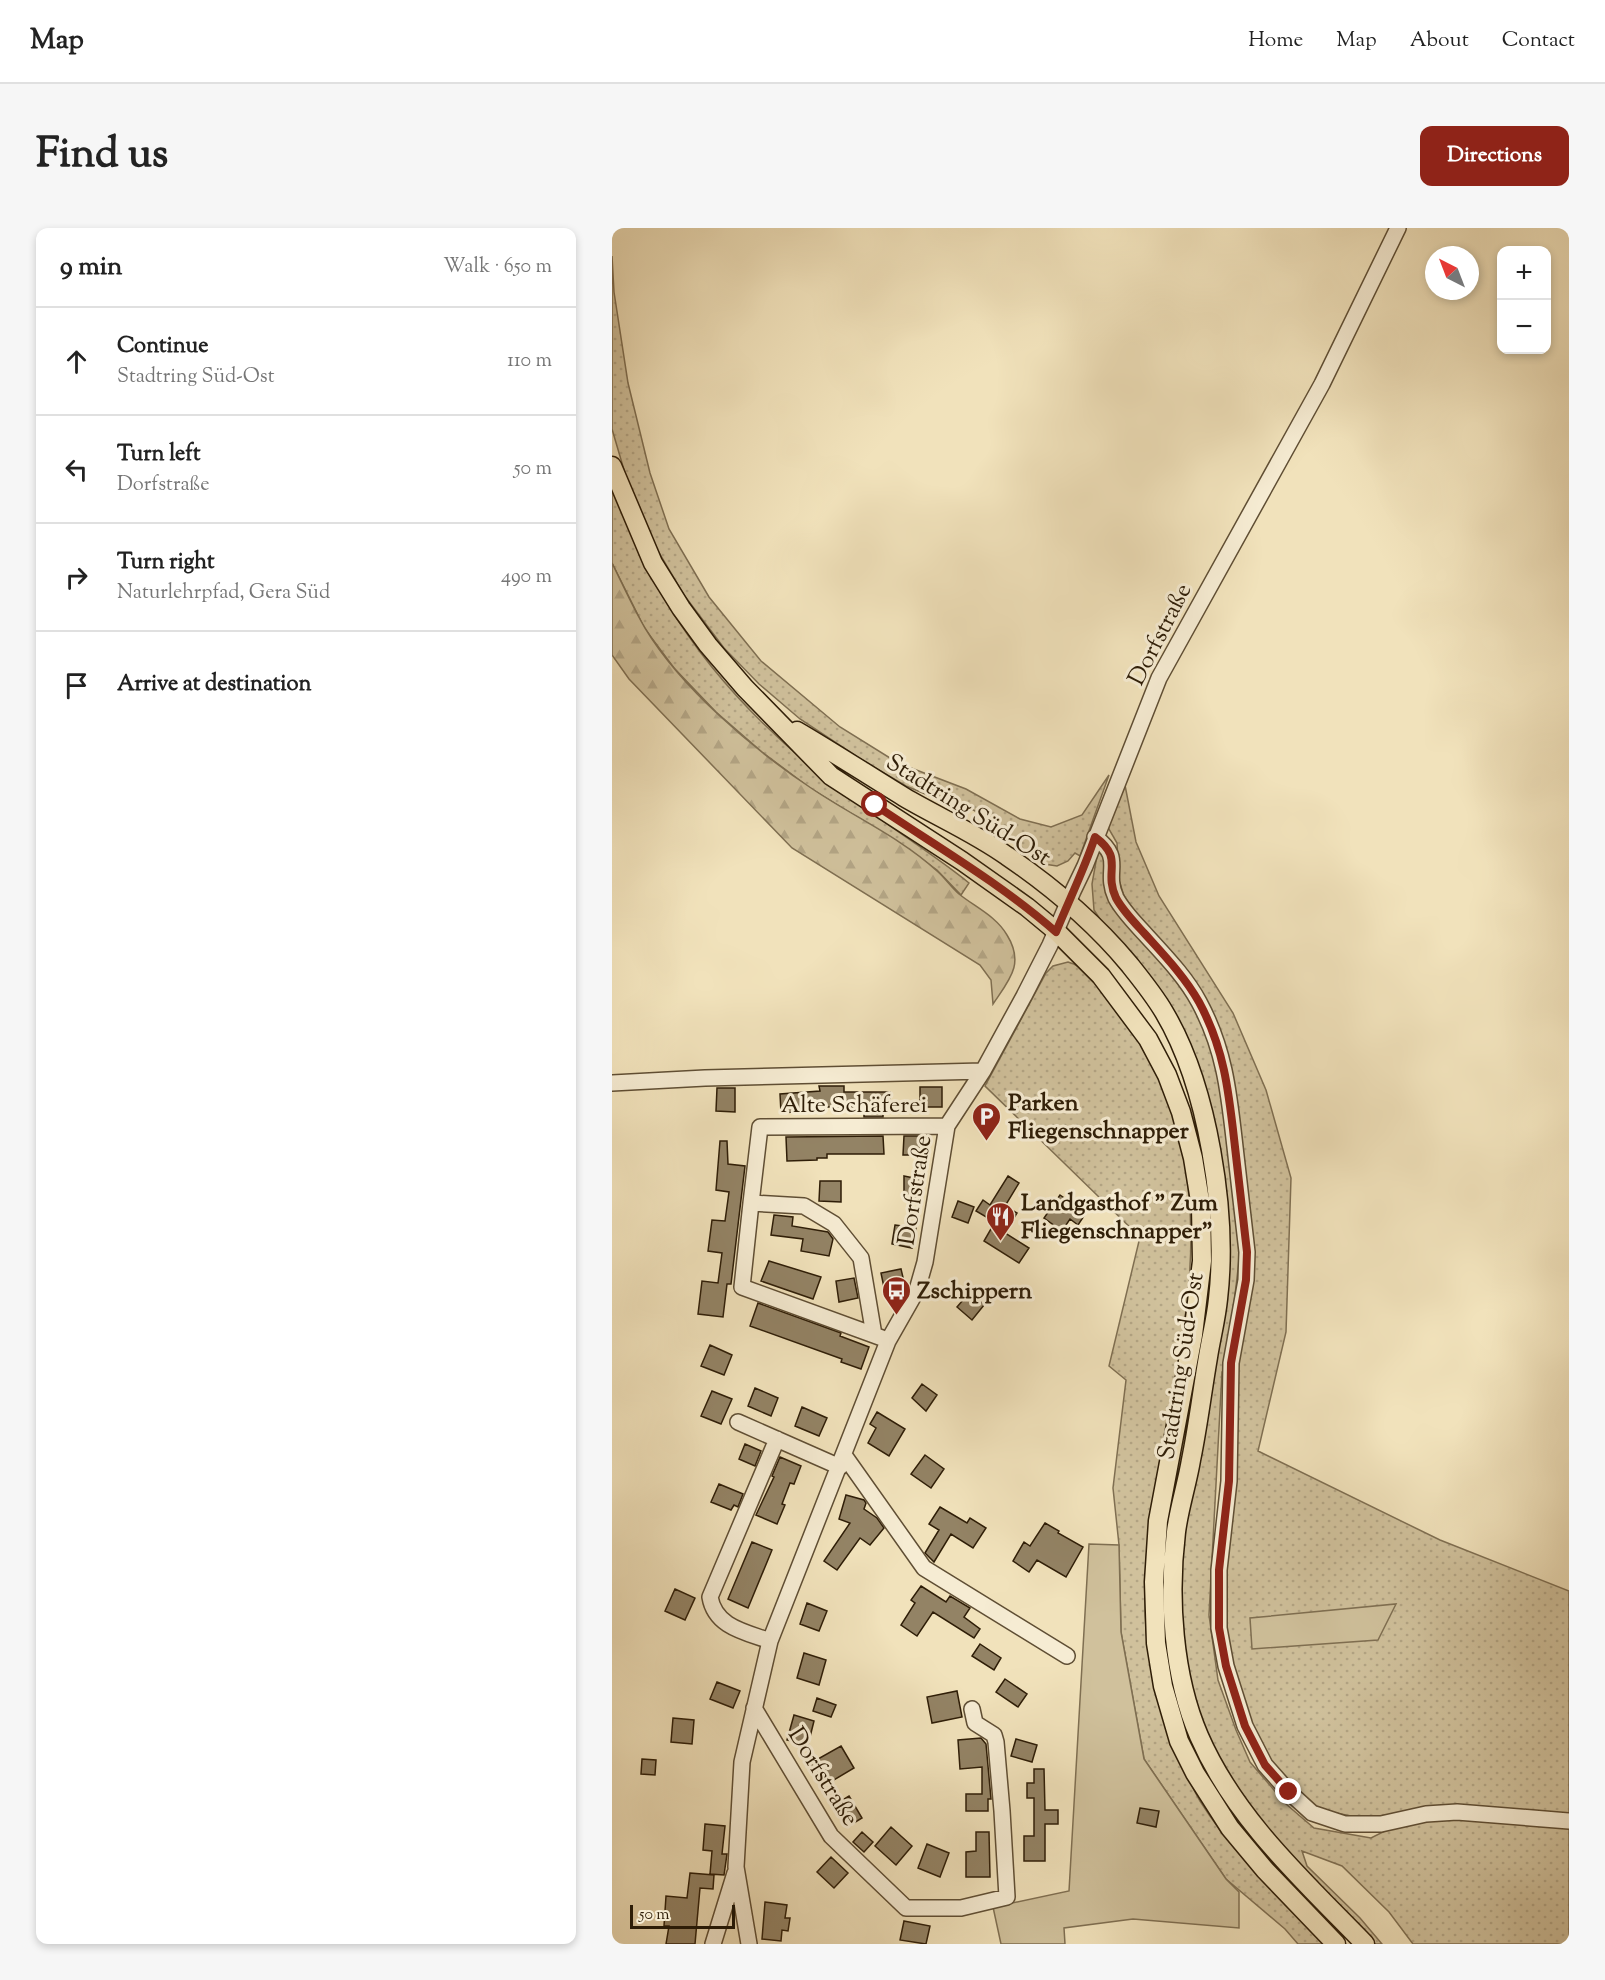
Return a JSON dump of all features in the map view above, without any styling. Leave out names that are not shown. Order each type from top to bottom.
[{"type":"main road","name":"Stadtring Süd-Ost","points":[[612,466],[653,563],[681,608],[708,645],[745,688],[780,721],[831,776],[962,861],[1027,907],[1056,932],[1101,976],[1148,1039],[1167,1075],[1181,1112],[1193,1158],[1201,1207],[1202,1261],[1193,1335],[1158,1521],[1154,1572],[1156,1643],[1163,1686],[1179,1741],[1195,1773],[1230,1828],[1265,1870],[1336,1944]]},
{"type":"main road","name":"Stadtring Süd-Ost","points":[[780,721],[1006,855],[1068,902],[1128,963],[1163,1011],[1180,1044],[1194,1083],[1214,1162],[1221,1225],[1218,1298],[1191,1459],[1176,1531],[1172,1588],[1175,1640],[1184,1684],[1198,1733],[1215,1769],[1246,1815],[1282,1858],[1365,1944]]},
{"type":"street","name":"Dorfstraße","points":[[749,1944],[736,1867],[742,1762],[770,1641],[842,1461],[881,1338],[917,1290],[947,1126],[983,1071],[1056,932],[1085,866],[1159,678],[1322,384],[1398,228]]},
{"type":"street","points":[[1095,837],[1108,847],[1112,857],[1110,876],[1116,897],[1128,916],[1177,970],[1198,1000],[1214,1033],[1228,1080],[1247,1252],[1246,1280],[1231,1363],[1229,1481],[1219,1570],[1219,1628],[1226,1666],[1245,1726],[1265,1765],[1289,1792],[1312,1813],[1345,1824],[1382,1824],[1426,1814],[1457,1812],[1569,1821]]},
{"type":"street","points":[[612,1083],[717,1077],[983,1071]]},
{"type":"street","name":"Alte Schäferei","points":[[751,1203],[759,1127],[947,1126]]},
{"type":"street","points":[[751,1203],[804,1206],[834,1224],[861,1258],[881,1338],[742,1287],[751,1203]]},
{"type":"street","points":[[738,1422],[777,1439],[842,1461],[924,1568],[1067,1656]]},
{"type":"street","points":[[770,1641],[730,1626],[712,1609],[710,1597],[777,1439]]},
{"type":"street","name":"Dorfstraße","points":[[754,1708],[831,1836],[906,1908],[961,1908],[1007,1897],[995,1738],[975,1723],[972,1709]]},
{"type":"street","name":"Dorfstraße","points":[[713,1944],[736,1867]]},
{"type":"green space","points":[[612,256],[614,292],[628,383],[650,473],[669,529],[709,597],[761,661],[840,727],[898,763],[966,789],[1020,819],[1051,827],[1082,815],[1109,775],[1080,856],[1075,853],[1068,861],[1057,866],[1044,864],[1029,855],[1014,839],[982,815],[951,797],[947,803],[906,786],[800,719],[759,684],[724,648],[684,595],[655,546],[629,487],[612,429]]},
{"type":"green space","points":[[612,487],[638,548],[669,606],[707,661],[729,687],[776,736],[828,780],[969,883],[961,895],[937,870],[899,843],[810,788],[762,752],[716,712],[674,668],[645,629],[612,563]]},
{"type":"green space","points":[[612,563],[641,620],[660,651],[698,695],[720,716],[789,773],[923,859],[959,894],[991,917],[1002,928],[1012,945],[1015,963],[1009,979],[993,1004],[991,980],[980,965],[792,848],[629,679],[612,655]]},
{"type":"green space","points":[[1124,780],[1136,842],[1159,896],[1233,1013],[1266,1090],[1291,1178],[1286,1332],[1258,1451],[1440,1540],[1569,1591],[1569,1815],[1390,1815],[1361,1818],[1326,1811],[1302,1800],[1269,1760],[1254,1737],[1231,1673],[1223,1627],[1237,1363],[1241,1331],[1239,1128],[1230,1065],[1220,1032],[1124,896],[1119,880],[1117,843],[1106,824]]},
{"type":"green space","points":[[1098,850],[1104,855],[1105,867],[1163,964],[1197,1008],[1222,1080],[1240,1252],[1226,1372],[1222,1372],[1209,1615],[1218,1680],[1236,1730],[1250,1762],[1286,1804],[1314,1828],[1371,1838],[1395,1826],[1458,1817],[1569,1827],[1569,1944],[1413,1944],[1389,1912],[1342,1866],[1302,1851],[1307,1866],[1360,1918],[1382,1944],[1375,1944],[1257,1816],[1236,1788],[1218,1758],[1204,1726],[1193,1692],[1186,1657],[1181,1622],[1180,1586],[1185,1533],[1215,1369],[1225,1293],[1227,1216],[1224,1178],[1214,1122],[1208,1105],[1126,961],[1094,910],[1092,884]]},
{"type":"green space","points":[[1068,962],[1084,970],[1091,977],[1133,1033],[1151,1062],[1176,1124],[1190,1208],[1190,1275],[1182,1340],[1148,1537],[1145,1603],[1151,1669],[1155,1685],[1191,1784],[1213,1821],[1243,1858],[1325,1944],[1298,1944],[1285,1929],[1226,1879],[1144,1759],[1121,1632],[1119,1545],[1113,1488],[1126,1380],[1109,1366],[1140,1237],[985,1086],[1046,973],[1053,966]]},
{"type":"green space","points":[[1089,1544],[1119,1545],[1121,1632],[1144,1759],[1226,1879],[1239,1892],[1239,1928],[1133,1919],[1064,1928],[1065,1944],[1001,1944],[993,1907],[1069,1891]]},
{"type":"green space","points":[[1396,1604],[1378,1640],[1252,1649],[1250,1618]]},
{"type":"building","points":[[819,1086],[844,1086],[844,1092],[890,1092],[890,1112],[883,1112],[883,1117],[864,1117],[864,1107],[806,1107],[806,1111],[781,1113],[780,1094],[820,1091]]},
{"type":"building","points":[[920,1087],[942,1087],[942,1107],[920,1107]]},
{"type":"building","points":[[717,1088],[735,1088],[735,1112],[716,1111]]},
{"type":"building","points":[[883,1136],[884,1154],[827,1154],[827,1158],[817,1158],[817,1160],[787,1161],[786,1137]]},
{"type":"building","points":[[904,1136],[926,1136],[926,1155],[903,1155]]},
{"type":"building","points":[[720,1141],[727,1141],[728,1164],[745,1166],[731,1284],[727,1284],[723,1317],[698,1314],[702,1281],[718,1283],[722,1253],[708,1251],[712,1220],[725,1221],[729,1192],[716,1190]]},
{"type":"building","points":[[904,1176],[924,1180],[920,1199],[904,1197]]},
{"type":"building","points":[[1008,1176],[1019,1183],[1005,1206],[1017,1213],[1005,1233],[1029,1248],[1019,1263],[984,1241],[995,1222],[976,1211],[983,1200],[990,1205]]},
{"type":"building","points":[[820,1181],[841,1181],[841,1202],[819,1201]]},
{"type":"building","points":[[1060,1195],[1086,1213],[1078,1225],[1070,1219],[1062,1231],[1044,1218]]},
{"type":"building","points":[[958,1201],[974,1207],[968,1223],[952,1217]]},
{"type":"building","points":[[774,1215],[793,1217],[792,1226],[828,1232],[833,1239],[829,1256],[801,1251],[803,1239],[771,1235]]},
{"type":"building","points":[[895,1225],[916,1228],[912,1248],[892,1244]]},
{"type":"building","points":[[769,1261],[821,1277],[813,1299],[761,1281]]},
{"type":"building","points":[[901,1269],[906,1290],[904,1293],[886,1297],[881,1273]]},
{"type":"building","points":[[854,1278],[858,1298],[839,1302],[836,1281]]},
{"type":"building","points":[[970,1292],[984,1305],[972,1320],[957,1307]]},
{"type":"building","points":[[758,1303],[841,1333],[840,1336],[869,1347],[861,1369],[841,1362],[842,1359],[750,1326]]},
{"type":"building","points":[[710,1345],[732,1355],[724,1375],[701,1366]]},
{"type":"building","points":[[922,1384],[937,1395],[926,1411],[912,1398]]},
{"type":"building","points":[[755,1388],[778,1398],[771,1416],[748,1406]]},
{"type":"building","points":[[712,1391],[732,1399],[721,1424],[701,1416]]},
{"type":"building","points":[[802,1407],[827,1418],[819,1436],[795,1426]]},
{"type":"building","points":[[877,1412],[905,1429],[889,1456],[868,1443],[876,1428],[870,1424]]},
{"type":"building","points":[[745,1444],[761,1451],[755,1466],[739,1459]]},
{"type":"building","points":[[925,1455],[944,1469],[931,1488],[911,1474]]},
{"type":"building","points":[[780,1457],[801,1466],[794,1484],[790,1483],[782,1504],[785,1505],[777,1524],[756,1515],[774,1477],[772,1476]]},
{"type":"building","points":[[719,1484],[743,1494],[738,1507],[734,1505],[731,1510],[711,1502]]},
{"type":"building","points":[[846,1495],[864,1500],[866,1503],[864,1509],[877,1518],[884,1528],[870,1545],[860,1538],[837,1570],[824,1561],[850,1523],[839,1519]]},
{"type":"building","points":[[940,1507],[967,1523],[970,1518],[986,1528],[973,1548],[951,1534],[934,1562],[925,1553],[939,1530],[929,1524]]},
{"type":"building","points":[[1045,1523],[1083,1547],[1066,1577],[1037,1560],[1029,1572],[1013,1561],[1024,1542],[1030,1546]]},
{"type":"building","points":[[752,1542],[772,1550],[748,1608],[728,1599]]},
{"type":"building","points":[[921,1586],[946,1602],[950,1596],[970,1608],[964,1617],[980,1629],[974,1638],[933,1612],[917,1636],[901,1625],[915,1603],[911,1600]]},
{"type":"building","points":[[675,1589],[695,1598],[685,1620],[665,1611]]},
{"type":"building","points":[[807,1603],[827,1611],[819,1631],[800,1624]]},
{"type":"building","points":[[980,1644],[1001,1658],[994,1670],[972,1656]]},
{"type":"building","points":[[804,1653],[826,1660],[819,1685],[797,1678]]},
{"type":"building","points":[[1005,1679],[1027,1694],[1018,1707],[996,1692]]},
{"type":"building","points":[[717,1682],[740,1691],[733,1708],[710,1699]]},
{"type":"building","points":[[957,1691],[962,1717],[932,1723],[927,1697]]},
{"type":"building","points":[[817,1698],[836,1705],[831,1717],[813,1711]]},
{"type":"building","points":[[794,1715],[814,1721],[808,1745],[787,1740]]},
{"type":"building","points":[[673,1718],[694,1720],[692,1744],[671,1742]]},
{"type":"building","points":[[981,1738],[986,1744],[991,1799],[988,1799],[988,1811],[966,1811],[966,1794],[982,1794],[982,1767],[960,1769],[958,1740]]},
{"type":"building","points":[[1016,1739],[1037,1745],[1032,1762],[1011,1756]]},
{"type":"building","points":[[841,1746],[854,1768],[822,1787],[809,1764]]},
{"type":"building","points":[[642,1759],[656,1760],[655,1775],[641,1774]]},
{"type":"building","points":[[1034,1769],[1044,1769],[1045,1810],[1058,1810],[1058,1824],[1045,1824],[1045,1861],[1024,1861],[1024,1836],[1034,1836],[1034,1798],[1027,1798],[1027,1783],[1034,1783]]},
{"type":"building","points":[[849,1796],[862,1818],[849,1826],[836,1804]]},
{"type":"building","points":[[1140,1808],[1159,1811],[1156,1827],[1137,1823]]},
{"type":"building","points":[[705,1824],[725,1826],[722,1854],[727,1854],[724,1875],[710,1874],[712,1851],[703,1850]]},
{"type":"building","points":[[891,1827],[912,1846],[896,1865],[875,1846]]},
{"type":"building","points":[[862,1832],[873,1842],[864,1852],[853,1842]]},
{"type":"building","points":[[976,1832],[989,1832],[990,1877],[966,1877],[966,1852],[976,1851]]},
{"type":"building","points":[[927,1844],[949,1853],[940,1877],[918,1868]]},
{"type":"building","points":[[831,1857],[848,1873],[834,1888],[817,1872]]},
{"type":"building","points":[[690,1873],[714,1875],[713,1889],[700,1888],[695,1944],[666,1944],[669,1926],[664,1926],[666,1896],[687,1898]]},
{"type":"building","points":[[765,1902],[787,1905],[785,1918],[790,1918],[788,1931],[782,1930],[781,1941],[762,1939]]},
{"type":"building","points":[[904,1921],[930,1926],[926,1944],[900,1940]]},
{"type":"place","name":"Parken Fliegenschnapper","points":[[987,1142]]},
{"type":"place","name":"Landgasthof \" Zum Fliegenschnapper\"","points":[[1000,1242]]},
{"type":"place","name":"Zschippern","points":[[896,1316]]},
{"type":"route","points":[[875,805],[962,861],[1027,907],[1056,932],[1095,837],[1108,847],[1112,857],[1110,876],[1116,897],[1128,916],[1177,970],[1198,1000],[1214,1033],[1228,1080],[1247,1252],[1246,1280],[1231,1363],[1229,1481],[1219,1570],[1219,1628],[1226,1666],[1245,1726],[1265,1765],[1289,1792]]}]
